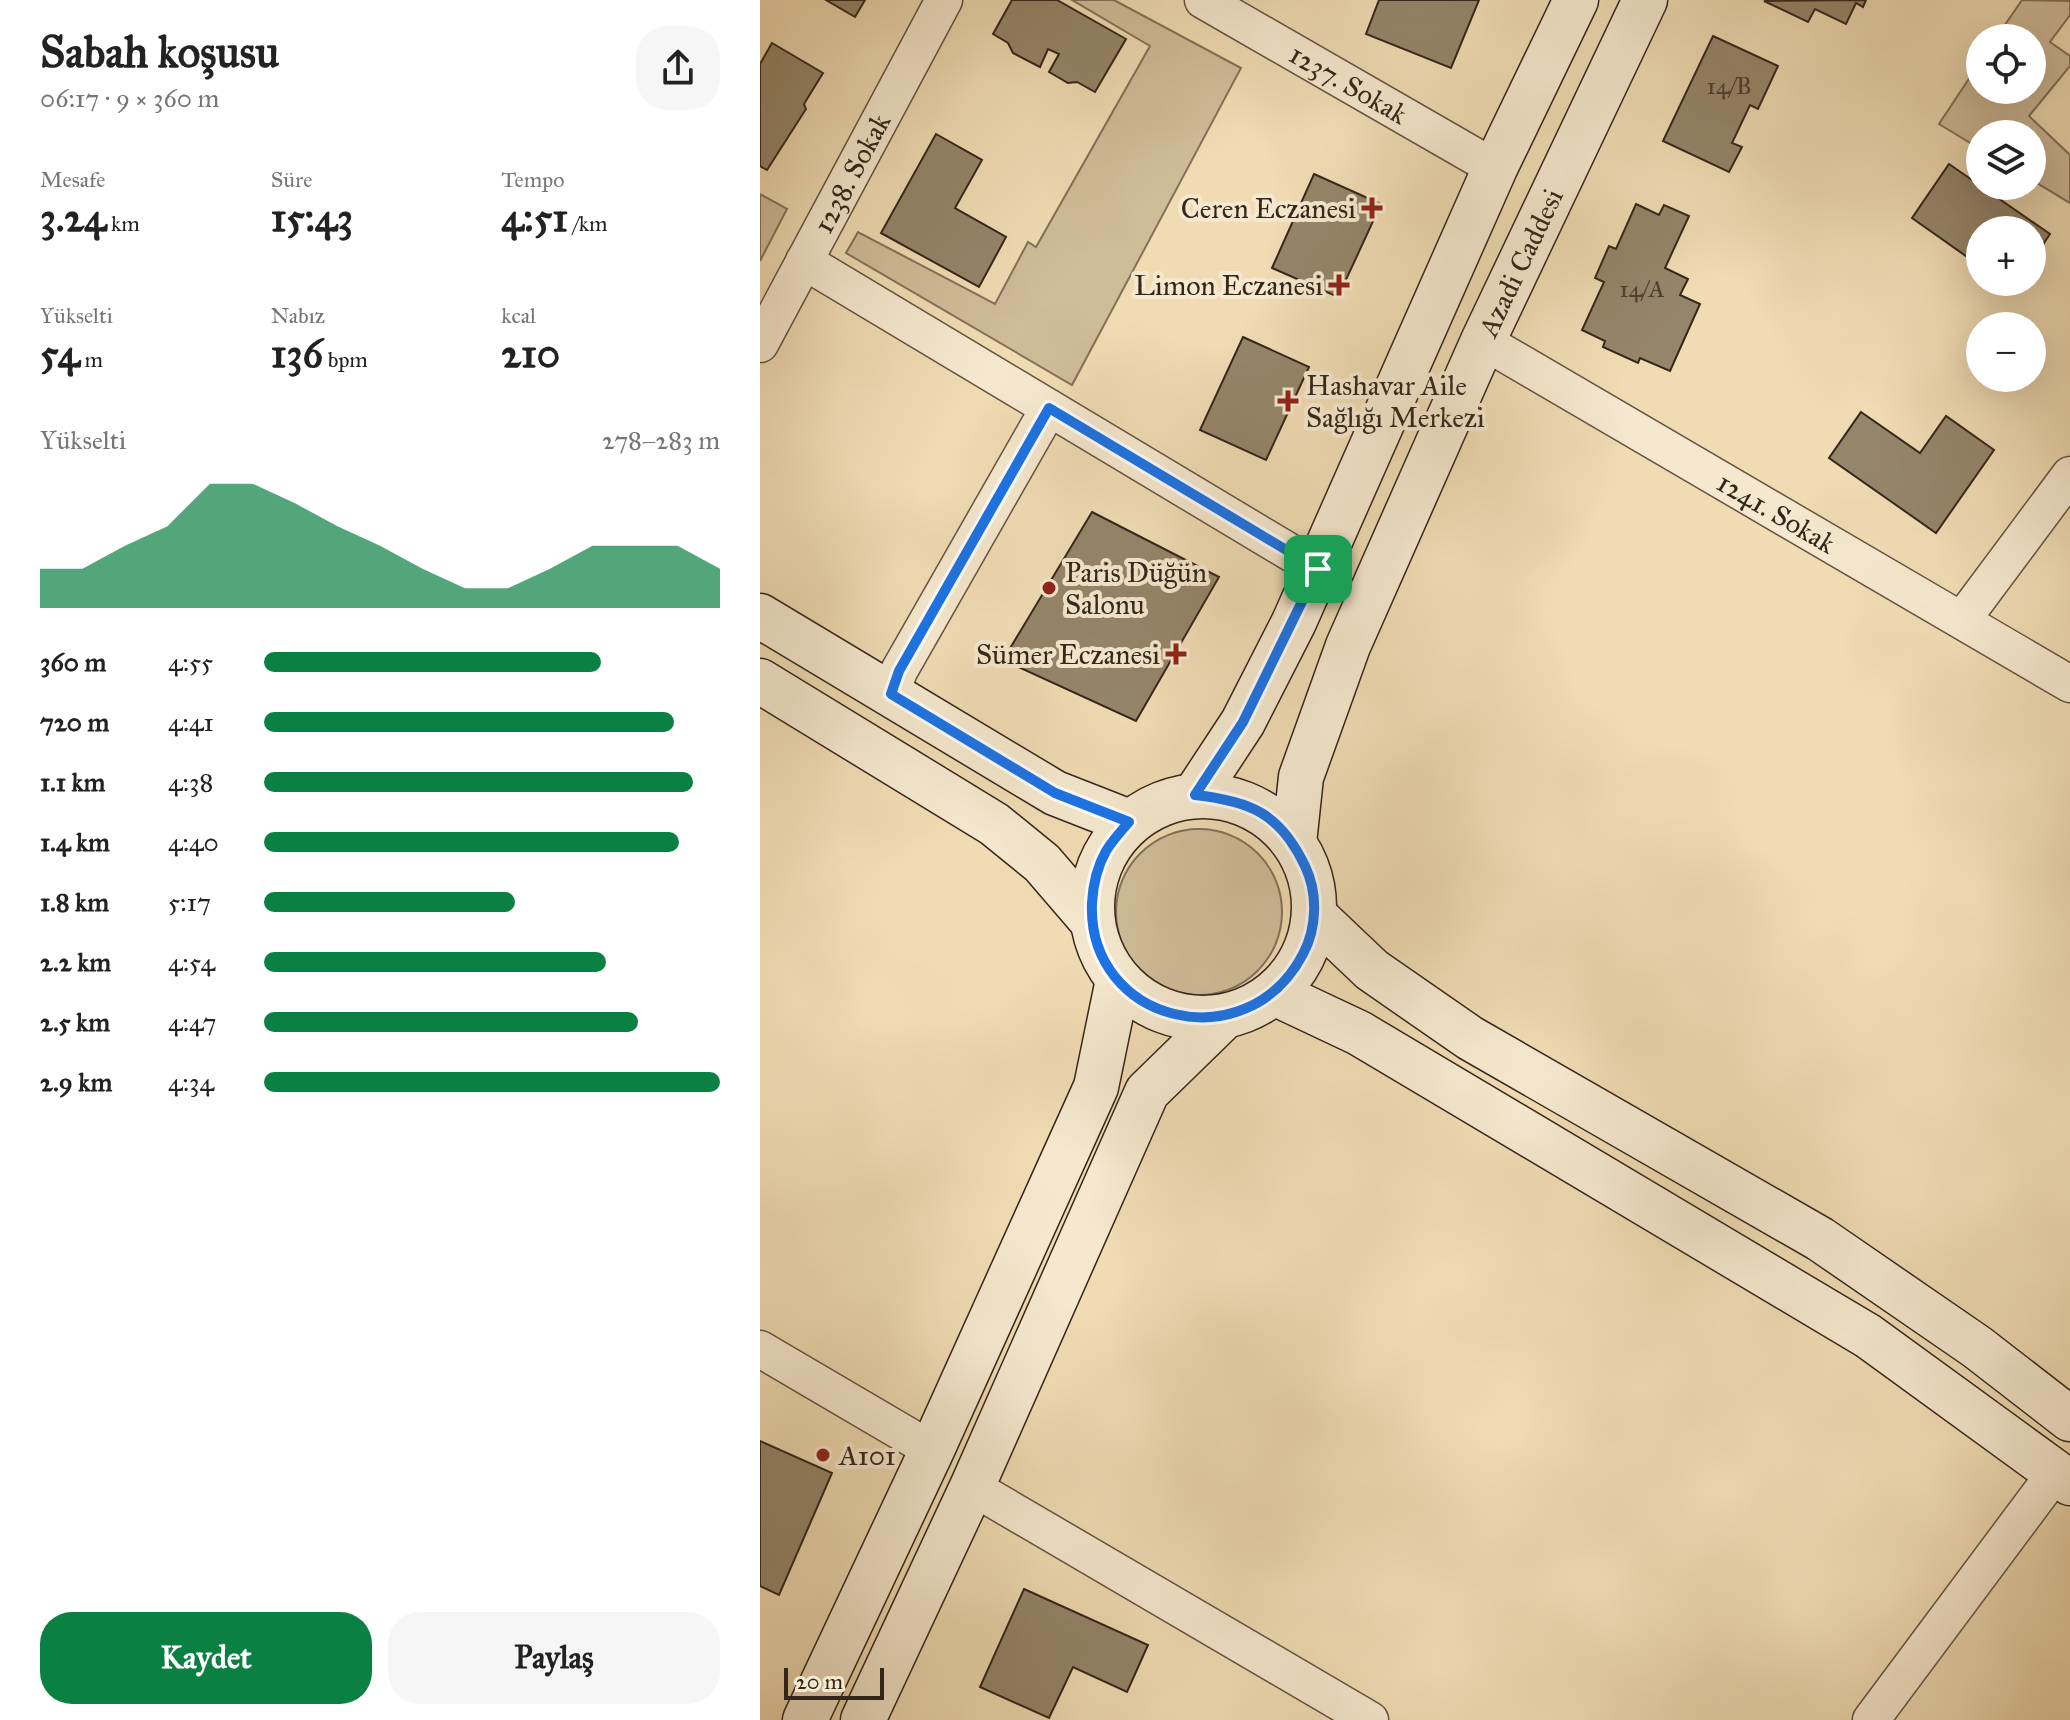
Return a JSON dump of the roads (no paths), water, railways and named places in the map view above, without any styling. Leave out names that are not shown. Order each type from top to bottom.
[{"type":"main road","points":[[1195,795],[1243,722],[1318,569],[1495,168],[1576,0]]},
{"type":"main road","name":"Azadi Caddesi","points":[[1294,843],[1301,777],[1348,646],[1483,341],[1645,0]]},
{"type":"main road","points":[[760,616],[1055,793],[1129,822]]},
{"type":"main road","points":[[760,681],[994,824],[1042,863],[1091,920]]},
{"type":"main road","points":[[1195,795],[1233,799],[1267,816],[1294,843],[1310,877],[1314,915],[1308,944],[1294,971],[1274,993],[1251,1008],[1225,1016],[1195,1018],[1167,1012],[1140,999],[1118,980],[1101,952],[1091,920],[1093,884],[1106,850],[1129,822],[1160,803],[1195,795]]},
{"type":"main road","points":[[1314,915],[1372,970],[1470,1038],[1820,1239],[1977,1347],[2070,1419]]},
{"type":"main road","points":[[805,1720],[932,1450],[1096,1087],[1118,980]]},
{"type":"main road","points":[[1274,993],[1359,1033],[1868,1336],[2063,1478]]},
{"type":"main road","points":[[863,1720],[972,1487],[1147,1092],[1225,1016]]},
{"type":"street","name":"1238. Sokak","points":[[760,344],[944,0]]},
{"type":"street","name":"1237. Sokak","points":[[1203,0],[1495,168]]},
{"type":"street","points":[[804,261],[1318,569]]},
{"type":"street","name":"1241. Sokak","points":[[1483,341],[2070,684]]},
{"type":"street","points":[[891,694],[899,671],[1049,408]]},
{"type":"street","points":[[1962,620],[2070,475]]},
{"type":"street","points":[[760,1349],[932,1450]]},
{"type":"street","points":[[1871,1720],[2063,1478]]},
{"type":"street","points":[[972,1487],[1370,1720]]},
{"type":"place","name":"Ceren Eczanesi","points":[[1372,208]]},
{"type":"place","name":"Limon Eczanesi","points":[[1339,285]]},
{"type":"place","name":"Hashavar Aile Sağlığı Merkezi","points":[[1288,401]]},
{"type":"place","name":"Paris Düğün Salonu","points":[[1049,588]]},
{"type":"place","name":"Sümer Eczanesi","points":[[1176,654]]},
{"type":"place","name":"A101","points":[[823,1455]]}]
